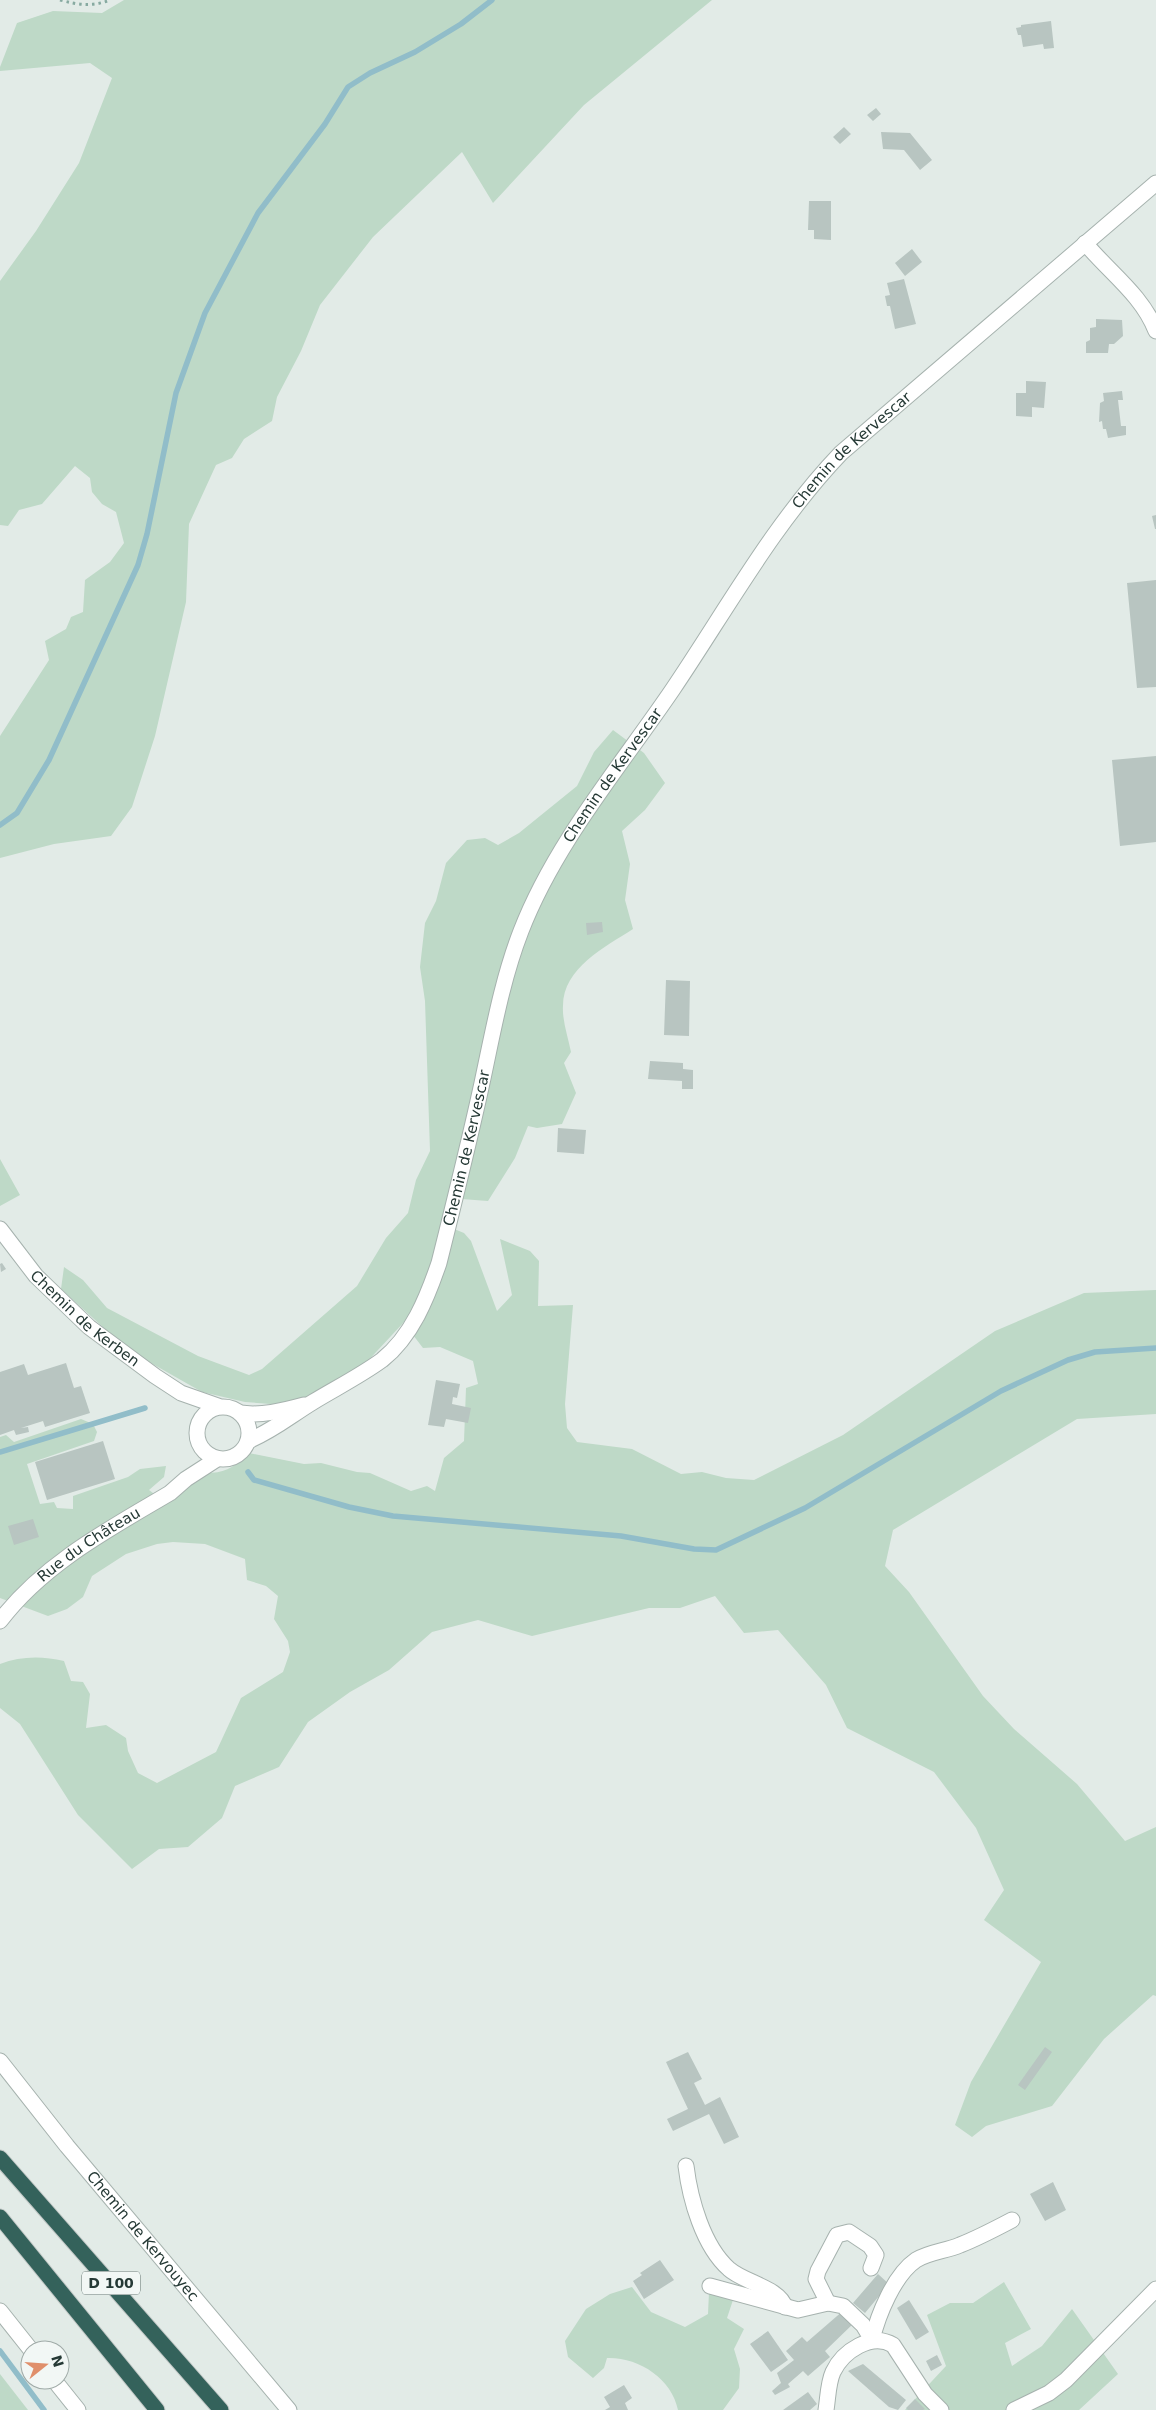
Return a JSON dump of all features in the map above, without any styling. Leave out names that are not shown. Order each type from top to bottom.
[{"type":"highway","name":"D 100","points":[[0,2158],[221,2410]]},
{"type":"highway","name":"D 100","points":[[0,2217],[157,2410]]},
{"type":"street","name":"Chemin de Kervescar","points":[[248,1441],[283,1424],[312,1402],[348,1382],[383,1359],[410,1329],[427,1296],[442,1254],[513,954],[527,916],[544,884],[590,809],[676,684],[776,532],[820,475],[841,453],[1156,182]]},
{"type":"street","points":[[1085,243],[1129,288],[1143,306],[1156,331]]},
{"type":"street","name":"Chemin de Kerben","points":[[0,1229],[36,1276],[67,1308],[120,1351],[181,1393],[218,1406]]},
{"type":"street","name":"Chemin de Kerben","points":[[181,1393],[199,1423]]},
{"type":"street","name":"Chemin de Kervescar","points":[[240,1413],[254,1415],[312,1402]]},
{"type":"street","points":[[218,1406],[228,1407],[240,1413],[248,1424],[248,1441],[236,1456],[217,1459],[208,1454],[199,1444],[197,1430],[199,1423],[208,1412],[218,1406]]},
{"type":"street","name":"Rue du Château","points":[[186,1479],[199,1444]]},
{"type":"street","name":"Rue du Château","points":[[0,1621],[36,1581],[57,1565],[170,1493],[186,1479],[217,1459]]},
{"type":"street","name":"Chemin de Kervouyec","points":[[0,2061],[67,2146],[289,2410]]},
{"type":"street","points":[[686,2166],[688,2189],[695,2211],[722,2261],[737,2275],[776,2296],[784,2302],[785,2307]]},
{"type":"street","points":[[872,2340],[878,2318],[888,2299],[903,2273],[915,2261],[929,2254],[959,2246],[1012,2220]]},
{"type":"street","points":[[828,2303],[816,2278],[837,2235],[849,2232],[874,2250],[876,2255],[871,2268]]},
{"type":"street","points":[[710,2286],[785,2307],[806,2310],[828,2303],[843,2306],[853,2314],[872,2340]]},
{"type":"street","points":[[1014,2410],[1049,2393],[1066,2380],[1156,2289]]},
{"type":"street","points":[[0,2311],[23,2340]]},
{"type":"street","points":[[826,2410],[832,2373],[854,2350],[872,2340],[888,2342],[893,2346],[925,2394],[941,2410]]},
{"type":"street","points":[[62,2390],[78,2410]]},
{"type":"path","points":[[60,0],[82,6],[95,5],[110,0]]},
{"type":"green space","points":[[124,0],[712,0],[584,105],[493,203],[462,152],[373,237],[320,305],[301,351],[277,397],[272,421],[244,439],[232,458],[216,465],[189,524],[186,602],[155,736],[132,807],[111,836],[54,844],[0,858],[0,736],[49,660],[45,641],[66,629],[71,617],[83,612],[85,580],[110,562],[124,543],[116,512],[102,504],[92,492],[90,478],[75,466],[42,504],[19,510],[8,526],[0,525],[0,281],[36,231],[79,163],[112,78],[90,63],[0,71],[0,67],[17,23],[53,11],[102,13]]},
{"type":"green space","points":[[613,730],[644,753],[665,783],[645,810],[622,831],[630,864],[625,900],[633,929],[588,960],[570,980],[565,993],[563,1017],[571,1052],[564,1063],[576,1093],[562,1124],[537,1128],[528,1126],[515,1158],[488,1201],[448,1198],[442,1224],[464,1233],[471,1241],[497,1311],[512,1295],[500,1239],[530,1251],[539,1261],[538,1306],[573,1305],[565,1404],[567,1428],[577,1442],[632,1449],[681,1474],[702,1472],[726,1478],[754,1480],[843,1435],[995,1331],[1084,1293],[1156,1290],[1156,1414],[1077,1419],[893,1530],[885,1566],[909,1592],[983,1696],[1014,1729],[1077,1784],[1125,1841],[1156,1827],[1156,1996],[1153,1995],[1104,2039],[1052,2106],[986,2126],[972,2137],[955,2125],[971,2082],[1041,1962],[984,1920],[1004,1890],[976,1828],[934,1772],[847,1728],[826,1685],[778,1630],[744,1633],[715,1596],[680,1608],[649,1608],[532,1636],[478,1620],[432,1632],[389,1670],[350,1692],[308,1722],[279,1767],[235,1786],[222,1818],[188,1847],[159,1849],[132,1869],[78,1815],[20,1724],[0,1708],[0,1664],[16,1659],[32,1658],[64,1661],[71,1681],[83,1682],[90,1694],[86,1728],[106,1725],[126,1738],[128,1751],[138,1773],[157,1783],[216,1752],[241,1698],[283,1672],[290,1652],[288,1641],[274,1619],[278,1596],[266,1586],[247,1580],[245,1559],[205,1544],[173,1542],[157,1544],[126,1554],[92,1576],[83,1597],[67,1609],[48,1616],[0,1598],[0,1437],[6,1435],[14,1442],[81,1419],[93,1424],[97,1432],[94,1441],[27,1464],[40,1504],[54,1502],[57,1508],[73,1509],[73,1496],[128,1477],[140,1469],[166,1466],[164,1477],[149,1490],[161,1499],[201,1471],[215,1473],[228,1469],[249,1453],[304,1464],[321,1463],[357,1472],[370,1473],[411,1491],[427,1486],[435,1491],[444,1458],[464,1441],[466,1388],[478,1384],[473,1361],[440,1347],[423,1348],[413,1335],[424,1321],[405,1321],[364,1365],[311,1398],[283,1405],[245,1402],[202,1392],[128,1350],[61,1289],[64,1267],[83,1280],[107,1308],[198,1356],[249,1375],[262,1369],[357,1286],[386,1238],[408,1213],[416,1180],[430,1151],[425,1001],[420,967],[425,923],[436,901],[446,863],[467,840],[485,838],[498,845],[519,833],[577,786],[594,752]]},
{"type":"green space","points":[[0,1159],[20,1195],[0,1206]]},
{"type":"green space","points":[[1004,2282],[1031,2329],[1005,2343],[1012,2366],[1042,2346],[1072,2309],[1118,2374],[1079,2410],[905,2410],[946,2366],[927,2315],[950,2303],[973,2303]]},
{"type":"green space","points":[[632,2287],[651,2312],[685,2327],[708,2314],[709,2292],[733,2300],[727,2318],[744,2329],[734,2349],[740,2369],[739,2388],[723,2410],[678,2410],[675,2399],[661,2380],[652,2372],[631,2361],[607,2358],[604,2368],[593,2378],[568,2357],[565,2341],[586,2309],[610,2294]]},
{"type":"green space","points":[[0,2374],[28,2410],[0,2410]]},
{"type":"building","points":[[1051,21],[1054,48],[1044,49],[1043,44],[1023,47],[1021,35],[1018,35],[1016,28],[1021,27],[1021,25]]},
{"type":"building","points":[[876,108],[881,114],[873,121],[867,115]]},
{"type":"building","points":[[844,127],[851,134],[840,144],[833,137]]},
{"type":"building","points":[[881,132],[910,133],[932,160],[920,170],[904,150],[883,149]]},
{"type":"building","points":[[809,201],[831,201],[831,240],[814,239],[814,230],[808,230]]},
{"type":"building","points":[[912,249],[922,262],[905,276],[895,263]]},
{"type":"building","points":[[904,279],[916,324],[895,329],[890,306],[887,306],[885,296],[890,295],[887,283]]},
{"type":"building","points":[[1096,319],[1122,320],[1123,336],[1114,344],[1109,344],[1108,353],[1086,353],[1086,342],[1090,340],[1090,328],[1096,327]]},
{"type":"building","points":[[1026,381],[1046,382],[1044,408],[1032,407],[1032,417],[1016,416],[1016,393],[1026,393]]},
{"type":"building","points":[[1122,391],[1123,400],[1118,400],[1121,426],[1126,426],[1126,435],[1108,438],[1106,429],[1103,429],[1102,421],[1099,422],[1100,403],[1104,401],[1103,393]]},
{"type":"building","points":[[1156,515],[1156,529],[1155,529],[1152,516]]},
{"type":"building","points":[[1156,580],[1156,687],[1137,688],[1127,583]]},
{"type":"building","points":[[1156,756],[1156,842],[1120,846],[1112,760]]},
{"type":"building","points":[[602,922],[603,932],[587,935],[586,923]]},
{"type":"building","points":[[666,980],[690,981],[689,1036],[664,1035]]},
{"type":"building","points":[[650,1061],[683,1063],[683,1069],[693,1070],[693,1089],[682,1089],[682,1081],[648,1079]]},
{"type":"building","points":[[558,1128],[586,1130],[584,1154],[557,1152]]},
{"type":"building","points":[[2,1263],[6,1269],[1,1272],[0,1264]]},
{"type":"building","points":[[66,1363],[74,1388],[81,1386],[90,1413],[45,1427],[43,1421],[21,1428],[28,1427],[29,1432],[16,1435],[14,1430],[0,1435],[0,1372],[24,1364],[28,1375]]},
{"type":"building","points":[[436,1380],[460,1384],[457,1398],[453,1397],[452,1404],[471,1408],[468,1423],[446,1419],[444,1427],[428,1425]]},
{"type":"building","points":[[103,1441],[115,1479],[47,1500],[35,1462]]},
{"type":"building","points":[[33,1519],[39,1537],[14,1545],[8,1526]]},
{"type":"building","points":[[1045,2047],[1052,2052],[1025,2090],[1018,2085]]},
{"type":"building","points":[[688,2052],[702,2079],[694,2083],[705,2105],[720,2097],[739,2137],[724,2144],[709,2114],[673,2131],[667,2119],[688,2109],[666,2062]]},
{"type":"building","points":[[1053,2182],[1066,2210],[1045,2221],[1030,2194]]},
{"type":"building","points":[[660,2260],[674,2280],[644,2299],[633,2281],[642,2275],[640,2273]]},
{"type":"building","points":[[878,2274],[889,2284],[865,2313],[853,2303]]},
{"type":"building","points":[[909,2300],[929,2332],[916,2340],[897,2308]]},
{"type":"building","points":[[844,2310],[855,2322],[825,2351],[830,2357],[808,2376],[803,2371],[788,2384],[790,2387],[775,2395],[772,2391],[781,2383],[777,2373],[794,2360],[786,2351],[802,2337],[807,2342]]},
{"type":"building","points":[[768,2331],[788,2360],[771,2372],[750,2344]]},
{"type":"building","points":[[937,2355],[942,2365],[931,2371],[926,2361]]},
{"type":"building","points":[[863,2364],[906,2400],[898,2410],[889,2407],[848,2371]]},
{"type":"building","points":[[624,2385],[632,2398],[625,2403],[628,2410],[605,2410],[610,2407],[604,2397]]},
{"type":"building","points":[[808,2392],[817,2404],[810,2410],[783,2410]]},
{"type":"building","points":[[915,2399],[925,2409],[908,2410],[906,2408]]},
{"type":"waterway","points":[[0,825],[17,813],[49,760],[138,565],[147,534],[176,393],[205,313],[258,213],[325,124],[348,87],[370,73],[415,52],[461,24],[492,0]]},
{"type":"waterway","points":[[248,1472],[254,1480],[349,1507],[393,1516],[621,1536],[694,1549],[716,1550],[805,1508],[1001,1391],[1068,1360],[1095,1352],[1156,1348]]},
{"type":"waterway","points":[[0,1452],[145,1408]]},
{"type":"waterway","points":[[0,2351],[44,2410]]}]
